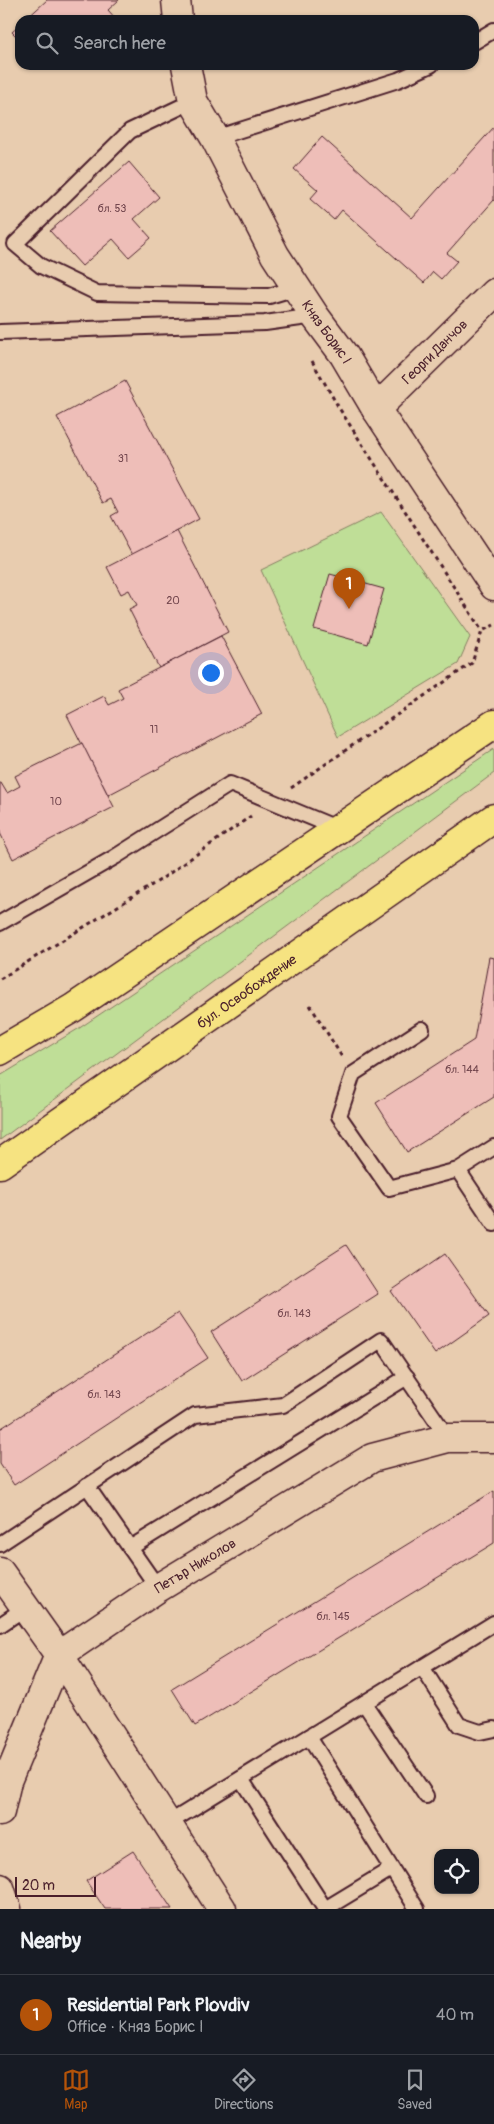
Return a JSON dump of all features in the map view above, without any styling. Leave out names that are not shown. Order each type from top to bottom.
[{"type":"main road","points":[[0,1051],[73,1008],[494,724]]},
{"type":"main road","name":"бул. Освобождение","points":[[0,1164],[494,818]]},
{"type":"street","points":[[176,0],[178,15]]},
{"type":"street","name":"Княз Борис I","points":[[187,70],[193,101],[215,138],[275,255],[315,316],[344,355],[376,409],[494,586]]},
{"type":"street","name":"Георги Данчов","points":[[376,409],[494,293]]},
{"type":"street","name":"Петър Николов","points":[[59,1655],[158,1588],[372,1458],[448,1438],[494,1438]]},
{"type":"street","points":[[0,1572],[59,1655],[222,1909]]},
{"type":"street","points":[[0,1812],[7,1781],[59,1655]]},
{"type":"street","points":[[0,1888],[7,1909]]},
{"type":"lane","points":[[479,39],[494,30]]},
{"type":"lane","points":[[215,138],[398,80],[420,70]]},
{"type":"lane","points":[[193,101],[130,131],[14,244],[41,266],[97,293],[269,296],[296,288]]},
{"type":"lane","points":[[0,332],[265,323],[315,316]]},
{"type":"lane","points":[[0,923],[115,857],[230,784],[339,829]]},
{"type":"lane","points":[[422,1029],[353,1074],[339,1116],[389,1188],[458,1170],[494,1147]]},
{"type":"lane","points":[[458,1170],[494,1224]]},
{"type":"lane","points":[[0,1544],[195,1415],[283,1406],[382,1340],[448,1438]]},
{"type":"lane","points":[[130,1548],[407,1377]]},
{"type":"lane","points":[[87,1486],[158,1588]]},
{"type":"lane","points":[[0,1625],[25,1608]]},
{"type":"lane","points":[[167,1824],[494,1623]]},
{"type":"lane","points":[[422,1667],[459,1725],[480,1732],[494,1730]]},
{"type":"lane","points":[[364,1703],[426,1796]]},
{"type":"lane","points":[[309,1737],[417,1909]]},
{"type":"lane","points":[[241,1779],[325,1909],[391,1869]]},
{"type":"path","points":[[311,361],[482,631],[494,625]]},
{"type":"path","points":[[310,1005],[353,1074]]},
{"type":"green space","points":[[381,512],[470,637],[458,664],[338,737],[261,570]]},
{"type":"green space","points":[[494,749],[494,773],[0,1140],[0,1076],[78,1029]]},
{"type":"building","points":[[47,0],[119,0],[108,10],[112,15],[30,15]]},
{"type":"building","points":[[494,127],[494,200],[447,253],[457,261],[441,279],[433,272],[424,283],[342,210],[334,220],[310,199],[318,190],[294,169],[322,137],[412,218]]},
{"type":"building","points":[[129,162],[159,197],[134,219],[151,238],[129,257],[113,239],[82,266],[50,231]]},
{"type":"building","points":[[125,381],[199,519],[132,555],[111,516],[118,512],[111,499],[103,503],[57,417]]},
{"type":"building","points":[[177,531],[228,632],[159,668],[129,609],[137,605],[129,590],[121,594],[107,567]]},
{"type":"building","points":[[330,574],[384,589],[368,644],[314,629]]},
{"type":"building","points":[[221,636],[262,714],[108,795],[67,715],[104,696],[109,705],[123,698],[118,689]]},
{"type":"building","points":[[82,743],[114,807],[13,859],[0,833],[0,783],[7,793],[20,786],[15,776]]},
{"type":"building","points":[[489,957],[494,958],[494,1097],[407,1152],[376,1103],[474,1040]]},
{"type":"building","points":[[346,1245],[378,1294],[242,1381],[211,1332]]},
{"type":"building","points":[[445,1254],[489,1316],[435,1354],[391,1291]]},
{"type":"building","points":[[178,1313],[208,1358],[14,1485],[0,1464],[0,1429]]},
{"type":"building","points":[[494,1491],[494,1543],[195,1726],[172,1689]]},
{"type":"building","points":[[133,1851],[172,1909],[105,1909],[86,1881]]},
{"type":"place","name":"Residential Park Plovdiv","points":[[349,609]]}]
